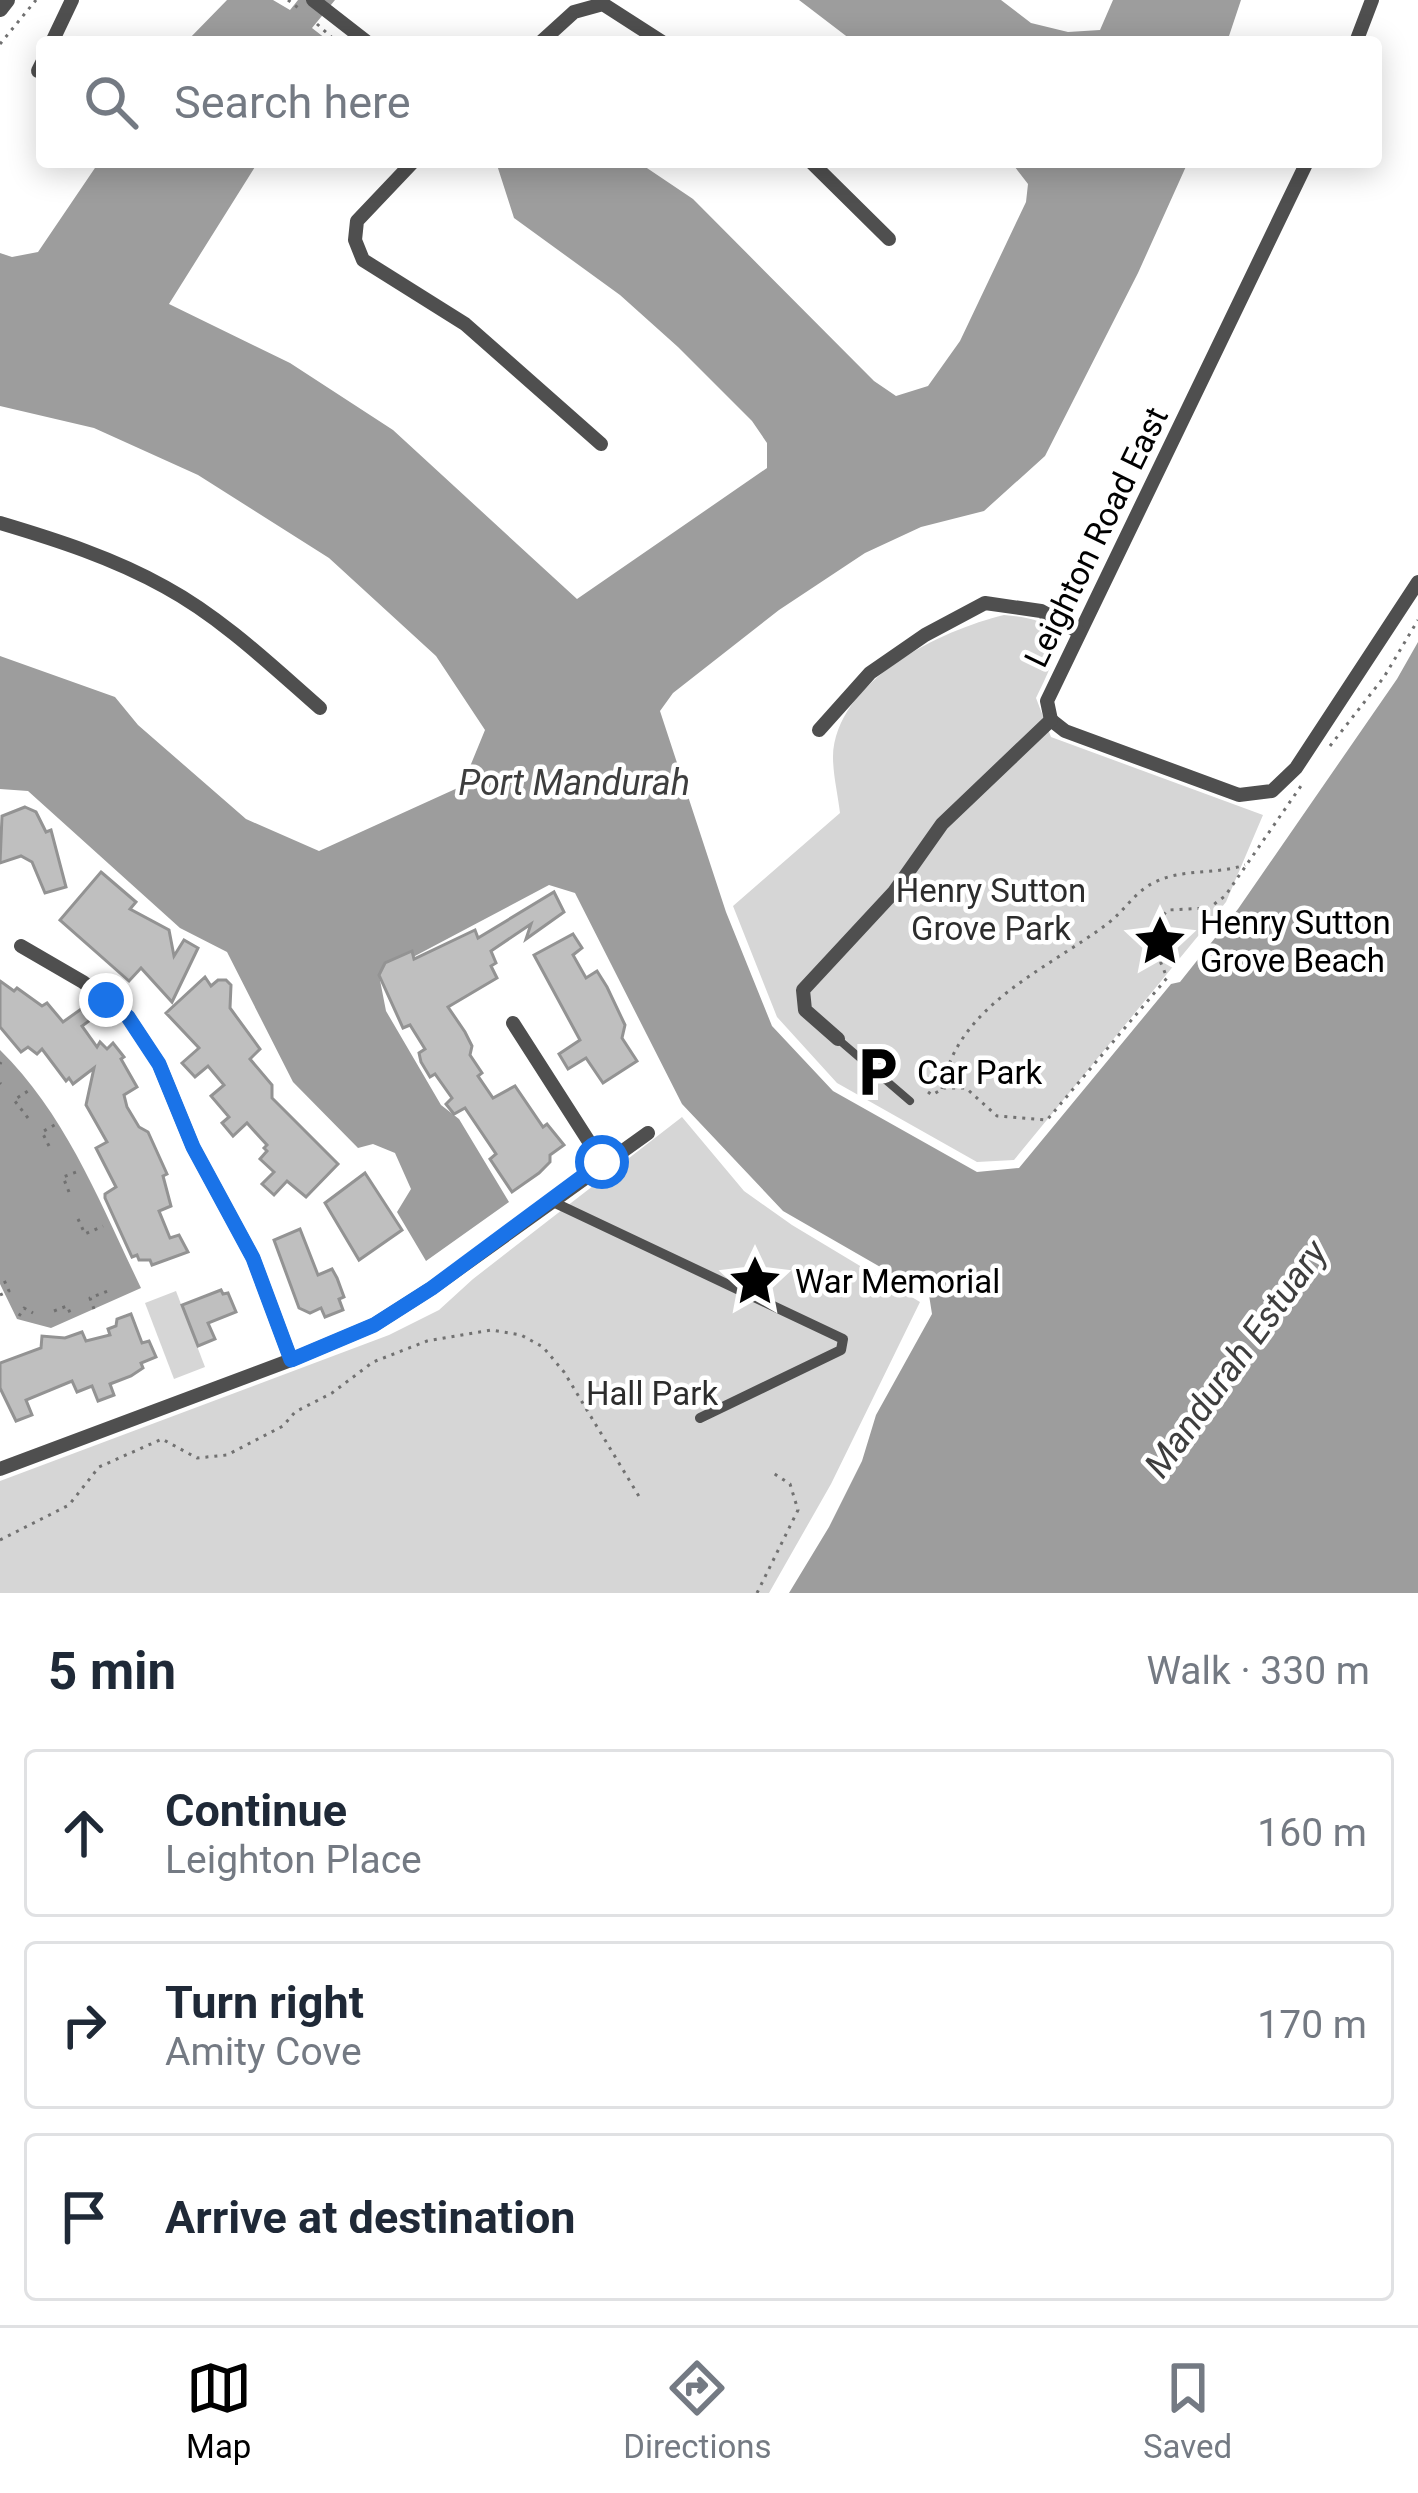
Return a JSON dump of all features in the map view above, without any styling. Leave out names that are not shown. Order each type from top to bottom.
[{"type":"street","points":[[0,9],[7,0]]},
{"type":"street","points":[[55,36],[73,0]]},
{"type":"street","points":[[313,0],[359,36]]},
{"type":"street","points":[[1358,36],[1372,0]]},
{"type":"street","points":[[548,36],[574,12],[604,4],[653,36]]},
{"type":"street","points":[[407,168],[357,221],[355,240],[363,260],[465,324],[601,444]]},
{"type":"street","points":[[817,168],[889,239]]},
{"type":"street","name":"Leighton Road East","points":[[838,1039],[805,1010],[803,990],[894,892],[942,824],[1051,720],[1047,701],[1303,168]]},
{"type":"street","points":[[0,523],[76,546],[168,588],[250,647],[320,707]]},
{"type":"street","points":[[1051,720],[1065,731],[1239,795],[1272,791],[1296,768],[1418,582]]},
{"type":"street","points":[[819,730],[870,673],[925,635],[985,603],[1041,611],[1079,632]]},
{"type":"street","points":[[21,946],[83,982],[128,1017],[253,1258],[291,1360]]},
{"type":"street","points":[[513,1023],[602,1162]]},
{"type":"street","points":[[0,1469],[374,1325],[648,1132]]},
{"type":"street","points":[[553,1202],[843,1339],[841,1350],[700,1418]]},
{"type":"lane","name":"Leighton Road East","points":[[838,1039],[910,1101]]},
{"type":"path","points":[[0,44],[36,0]]},
{"type":"path","points":[[288,0],[294,4]]},
{"type":"path","points":[[316,23],[331,36]]},
{"type":"path","points":[[1329,747],[1384,677],[1418,620]]},
{"type":"path","points":[[928,1092],[965,1088],[997,1116],[1047,1120],[1167,978],[1152,947],[1157,922],[1168,910],[1210,908],[1225,896],[1303,784]]},
{"type":"path","points":[[941,1090],[952,1050],[978,1019],[1021,981],[1106,926],[1138,891],[1183,872],[1224,872],[1247,865]]},
{"type":"path","points":[[28,1091],[14,1100],[28,1118]]},
{"type":"path","points":[[49,1146],[42,1132],[58,1123]]},
{"type":"path","points":[[69,1192],[63,1178],[79,1171]]},
{"type":"path","points":[[78,1219],[85,1234],[103,1226]]},
{"type":"path","points":[[0,1294],[9,1291],[4,1280]]},
{"type":"path","points":[[94,1309],[90,1298],[108,1291]]},
{"type":"path","points":[[54,1311],[67,1306],[71,1316]]},
{"type":"path","points":[[19,1316],[24,1308],[33,1313]]},
{"type":"path","points":[[0,1540],[69,1505],[99,1468],[154,1441],[171,1442],[197,1458],[227,1455],[283,1426],[295,1412],[332,1393],[373,1362],[427,1341],[490,1330],[521,1335],[543,1347],[564,1372],[640,1498]]},
{"type":"path","points":[[758,1593],[798,1510],[790,1484],[770,1472]]},
{"type":"green space","name":"Henry Sutton Grove Park","points":[[1004,615],[1042,623],[1056,640],[1036,698],[1051,737],[1263,815],[1226,902],[1014,1160],[977,1162],[837,1083],[777,1017],[733,906],[840,813],[833,757],[838,730],[871,683],[923,646]]},
{"type":"green space","name":"Hall Park","points":[[682,1117],[744,1191],[920,1302],[831,1484],[769,1593],[0,1593],[0,1481],[389,1335],[439,1310]]},
{"type":"green space","points":[[176,1291],[205,1367],[174,1379],[145,1303]]},
{"type":"water","points":[[227,0],[273,0],[290,10],[298,0],[335,0],[312,28],[322,36],[192,36]]},
{"type":"water","points":[[799,0],[1001,0],[1031,23],[1068,32],[1100,30],[1113,0],[1241,0],[1229,36],[846,36]]},
{"type":"water","points":[[95,168],[254,168],[169,304],[290,363],[393,430],[577,599],[767,468],[767,443],[752,421],[620,295],[514,218],[498,168],[647,168],[693,199],[874,381],[896,396],[928,386],[960,341],[1026,202],[1028,184],[1016,168],[1185,168],[1045,456],[984,511],[921,527],[865,553],[779,610],[673,693],[660,711],[726,912],[772,1026],[833,1091],[977,1172],[1019,1168],[1171,984],[1180,982],[1238,909],[1418,642],[1418,1593],[789,1593],[829,1527],[862,1461],[876,1415],[932,1314],[929,1295],[783,1211],[682,1104],[575,893],[549,885],[379,975],[386,1011],[441,1105],[459,1119],[509,1202],[426,1261],[397,1212],[411,1189],[395,1153],[373,1144],[358,1148],[293,1082],[227,952],[180,928],[28,791],[0,789],[0,656],[115,697],[138,725],[246,819],[319,851],[462,786],[485,730],[436,656],[329,558],[198,475],[94,428],[0,406],[0,253],[12,257],[38,252]]},
{"type":"water","points":[[0,1050],[64,1132],[141,1288],[51,1328],[17,1319],[0,1284]]},
{"type":"building","points":[[25,807],[36,812],[46,832],[51,830],[66,887],[45,893],[32,862],[21,856],[0,863],[2,816]]},
{"type":"building","points":[[101,872],[136,902],[130,909],[169,930],[174,956],[184,940],[198,948],[172,1002],[141,968],[129,981],[60,920]]},
{"type":"building","points":[[554,892],[564,912],[526,939],[531,924],[491,951],[497,978],[448,1007],[472,1046],[470,1055],[482,1073],[478,1076],[493,1098],[515,1086],[543,1127],[547,1124],[564,1145],[550,1155],[550,1162],[539,1173],[512,1192],[490,1159],[496,1154],[465,1108],[454,1114],[446,1104],[452,1098],[421,1062],[419,1053],[425,1049],[410,1025],[403,1028],[379,975],[385,963],[412,951],[414,959],[475,930],[478,938]]},
{"type":"building","points":[[573,934],[582,948],[573,955],[586,978],[597,971],[607,987],[625,1025],[622,1038],[637,1061],[603,1083],[586,1058],[568,1069],[559,1054],[580,1040],[534,955]]},
{"type":"building","points":[[205,977],[211,986],[218,980],[231,985],[230,1008],[260,1049],[250,1059],[272,1085],[272,1098],[338,1164],[306,1197],[287,1181],[274,1195],[262,1184],[274,1172],[260,1159],[267,1145],[247,1123],[233,1136],[222,1123],[229,1117],[211,1096],[224,1085],[208,1066],[195,1077],[182,1063],[199,1048],[166,1013]]},
{"type":"building","points":[[0,981],[42,1006],[47,1003],[63,1022],[84,1007],[93,1018],[82,1026],[97,1047],[100,1042],[107,1049],[113,1043],[124,1057],[137,1087],[124,1095],[127,1107],[139,1127],[148,1132],[167,1174],[163,1176],[171,1206],[159,1211],[170,1238],[179,1235],[188,1252],[152,1265],[150,1260],[132,1257],[105,1198],[116,1187],[96,1148],[107,1142],[86,1105],[94,1068],[73,1084],[42,1049],[37,1054],[28,1047],[21,1052],[0,1027]]},
{"type":"building","points":[[365,1173],[402,1230],[359,1260],[325,1203]]},
{"type":"building","points":[[300,1229],[318,1275],[332,1269],[337,1278],[343,1310],[325,1317],[321,1308],[310,1313],[299,1308],[274,1240]]},
{"type":"building","points":[[221,1290],[228,1293],[236,1312],[208,1323],[215,1339],[198,1346],[182,1305]]},
{"type":"building","points":[[131,1314],[142,1343],[149,1341],[156,1357],[141,1363],[143,1368],[131,1376],[110,1384],[114,1395],[98,1401],[92,1386],[77,1392],[72,1381],[26,1400],[32,1415],[16,1421],[0,1388],[0,1363],[41,1348],[42,1336],[65,1338],[82,1332],[86,1341],[110,1335],[108,1329],[116,1326],[117,1319]]},
{"type":"place","name":"Henry Sutton Grove Beach","points":[[1160,941]]},
{"type":"place","name":"Car Park","points":[[877,1072]]},
{"type":"place","name":"War Memorial","points":[[755,1281]]},
{"type":"route","points":[[106,1000],[128,1017],[159,1064],[193,1147],[253,1258],[291,1360],[374,1325],[546,1207],[602,1162]]},
{"type":"water label","name":"Port Mandurah","points":[[574,783]]},
{"type":"water label","name":"Mandurah Estuary","points":[[1236,1359]]}]
